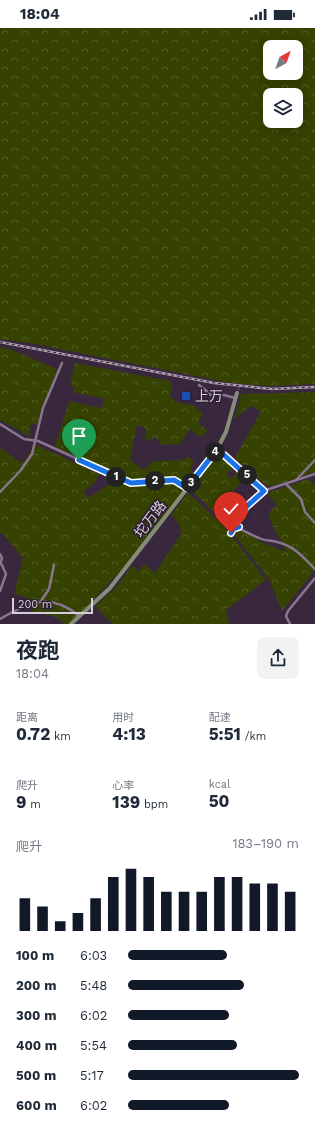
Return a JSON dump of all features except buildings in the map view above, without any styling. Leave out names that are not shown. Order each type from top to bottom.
[{"type":"main road","name":"坨万路","points":[[71,624],[110,588],[216,451],[226,432],[237,393]]},
{"type":"street","points":[[0,492],[21,470],[32,454],[43,408],[62,363]]},
{"type":"street","points":[[199,385],[211,395],[224,395],[236,398]]},
{"type":"street","points":[[0,424],[24,439],[34,441],[131,483],[174,480],[187,488]]},
{"type":"street","points":[[216,451],[224,455],[264,491]]},
{"type":"street","points":[[296,480],[315,460]]},
{"type":"street","points":[[232,524],[239,519],[246,507],[264,491],[315,474]]},
{"type":"street","points":[[286,484],[301,499],[305,512],[315,523]]},
{"type":"street","points":[[222,521],[239,527],[265,541],[276,541],[288,545],[303,556],[315,570]]},
{"type":"street","points":[[231,533],[233,529],[239,527]]},
{"type":"street","points":[[0,554],[0,564],[6,574],[0,591]]},
{"type":"street","points":[[40,601],[49,588],[54,565]]},
{"type":"street","points":[[290,624],[286,616],[288,611],[315,578]]},
{"type":"street","points":[[0,619],[18,608],[40,601],[61,604],[80,616]]},
{"type":"green space","points":[[0,28],[315,28],[315,384],[269,386],[231,383],[29,343],[0,339]]},
{"type":"green space","points":[[0,347],[12,350],[57,369],[41,410],[37,425],[31,423],[29,436],[0,420]]},
{"type":"green space","points":[[75,363],[170,381],[172,386],[170,397],[173,398],[173,401],[195,406],[203,415],[198,423],[208,431],[200,437],[190,429],[180,444],[161,445],[156,437],[146,441],[146,428],[137,425],[130,460],[144,470],[153,461],[185,460],[188,456],[194,462],[190,469],[196,475],[188,485],[174,477],[133,480],[55,447],[69,401],[101,408],[105,399],[73,392],[75,387],[70,385]]},
{"type":"green space","points":[[315,392],[315,472],[276,485],[267,486],[235,458],[261,411],[250,406],[235,419],[241,394]]},
{"type":"green space","points":[[36,445],[99,474],[94,484],[83,491],[88,498],[115,481],[135,486],[172,482],[184,490],[124,567],[70,624],[64,624],[57,617],[33,612],[25,597],[14,594],[23,558],[3,534],[0,533],[0,448],[22,463]]},
{"type":"green space","points":[[217,456],[223,458],[233,466],[227,475],[232,479],[238,470],[245,477],[233,491],[224,518],[218,516],[194,493],[193,488]]},
{"type":"green space","points":[[309,479],[315,486],[315,570],[282,611],[269,579],[235,536],[237,531],[241,530],[263,543],[287,552],[271,523],[269,512],[277,505],[267,493]]},
{"type":"green space","points":[[188,493],[222,524],[266,580],[226,610],[229,624],[113,624],[95,607],[119,584],[132,565],[139,571],[144,564],[155,573],[181,534],[180,525],[171,515]]},
{"type":"tunnel","points":[[237,393],[241,382]]},
{"type":"railway","points":[[0,342],[214,383],[272,389],[315,387]]},
{"type":"place","name":"上万","points":[[186,396]]},
{"type":"route","points":[[79,460],[131,483],[174,480],[187,488],[216,451],[224,455],[264,491],[246,507],[239,519],[232,524],[239,527],[233,529],[231,533]]}]
